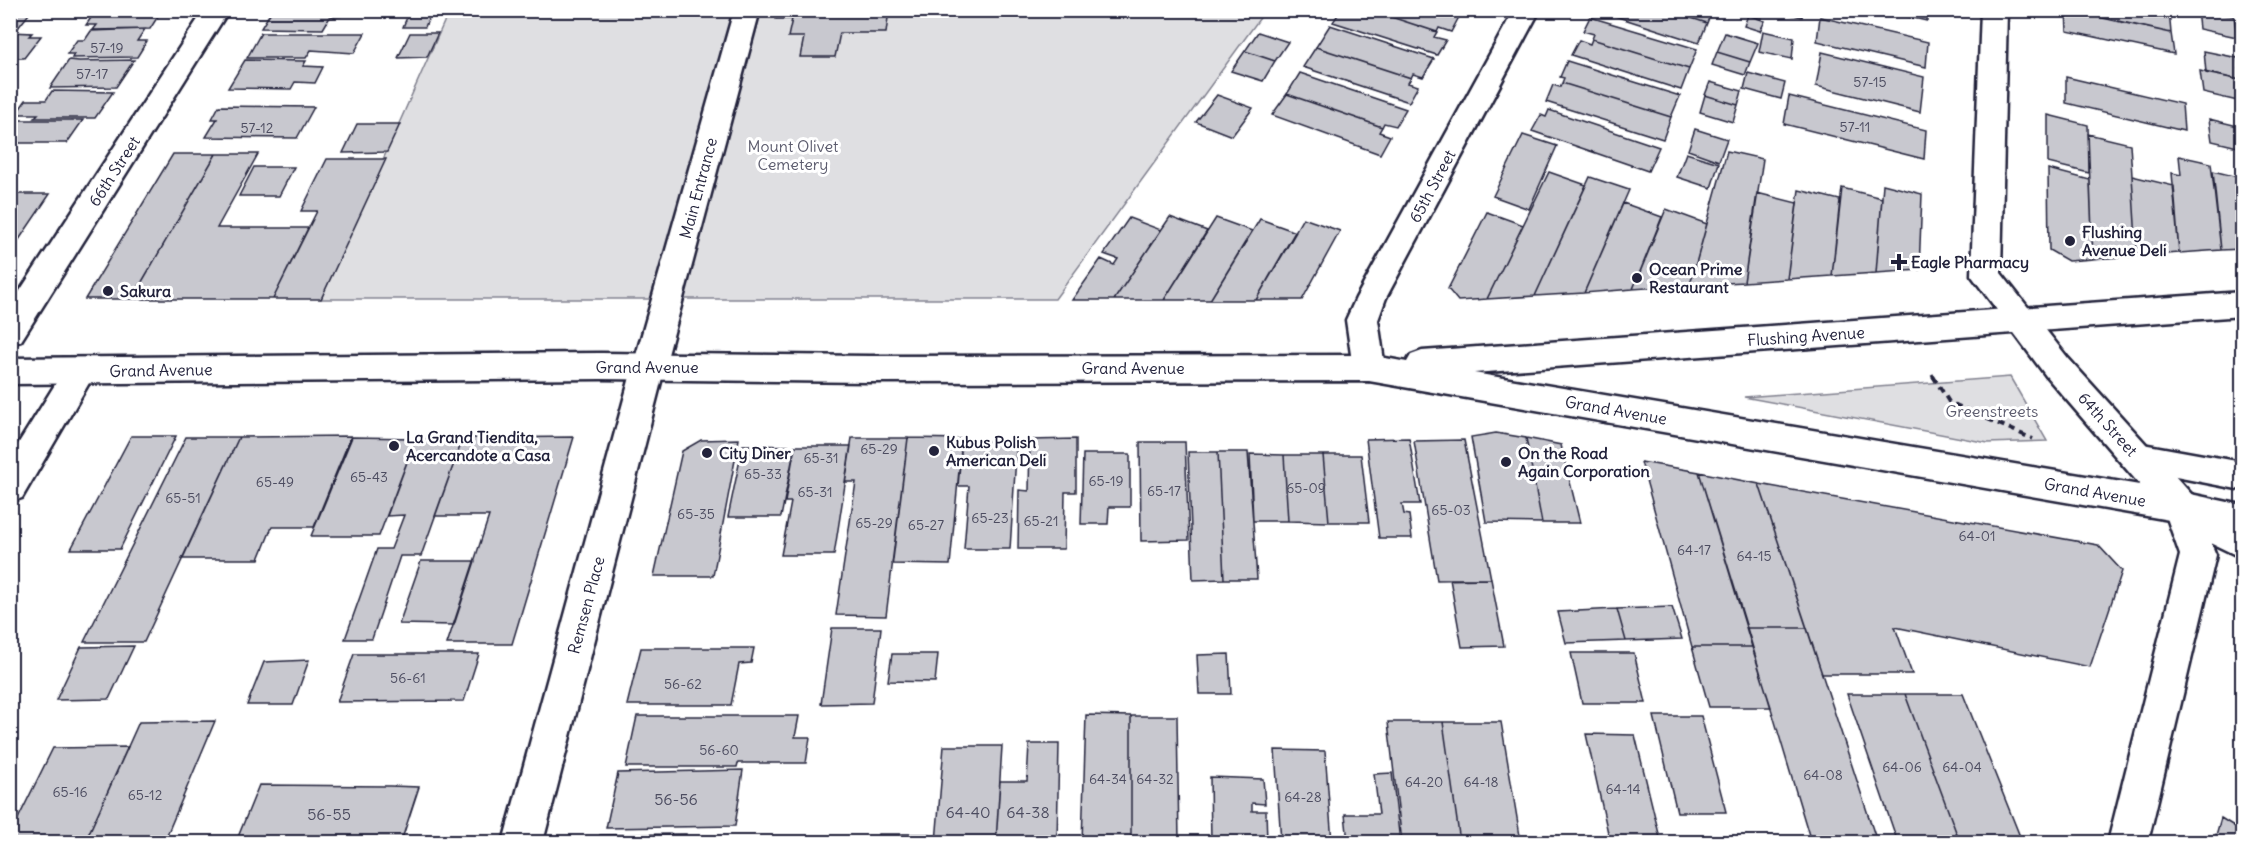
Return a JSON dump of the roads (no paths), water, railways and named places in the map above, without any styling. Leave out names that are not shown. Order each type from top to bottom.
[{"type":"main road","name":"66th Street","points":[[10,332],[217,10]]},
{"type":"main road","name":"Main Entrance","points":[[649,366],[747,10]]},
{"type":"main road","name":"65th Street","points":[[1369,368],[1362,320],[1371,298],[1527,10]]},
{"type":"main road","name":"64th Street","points":[[1994,10],[1986,275],[2057,367],[2181,507],[2198,555],[2128,843]]},
{"type":"main road","name":"Flushing Avenue","points":[[1369,368],[2242,304]]},
{"type":"main road","name":"Grand Avenue","points":[[10,371],[649,366],[869,369],[1369,368],[2181,507],[2242,520]]},
{"type":"main road","name":"Remsen Place","points":[[523,843],[649,366]]},
{"type":"main road","points":[[10,488],[80,371]]},
{"type":"main road","points":[[2137,457],[2242,476]]},
{"type":"main road","points":[[2181,507],[2242,543]]},
{"type":"place","name":"Flushing Avenue Deli","points":[[2070,241]]},
{"type":"place","name":"Eagle Pharmacy","points":[[1899,262]]},
{"type":"place","name":"Ocean Prime Restaurant","points":[[1637,278]]},
{"type":"place","name":"Sakura","points":[[108,291]]},
{"type":"place","name":"La Grand Tiendita, Acercandote a Casa","points":[[394,446]]},
{"type":"place","name":"Kubus Polish American Deli","points":[[934,451]]},
{"type":"place","name":"City Diner","points":[[707,453]]},
{"type":"place","name":"On the Road Again Corporation","points":[[1506,462]]},
{"type":"park label","name":"Mount Olivet Cemetery","points":[[793,155]]},
{"type":"park label","name":"Greenstreets","points":[[1992,411]]}]
